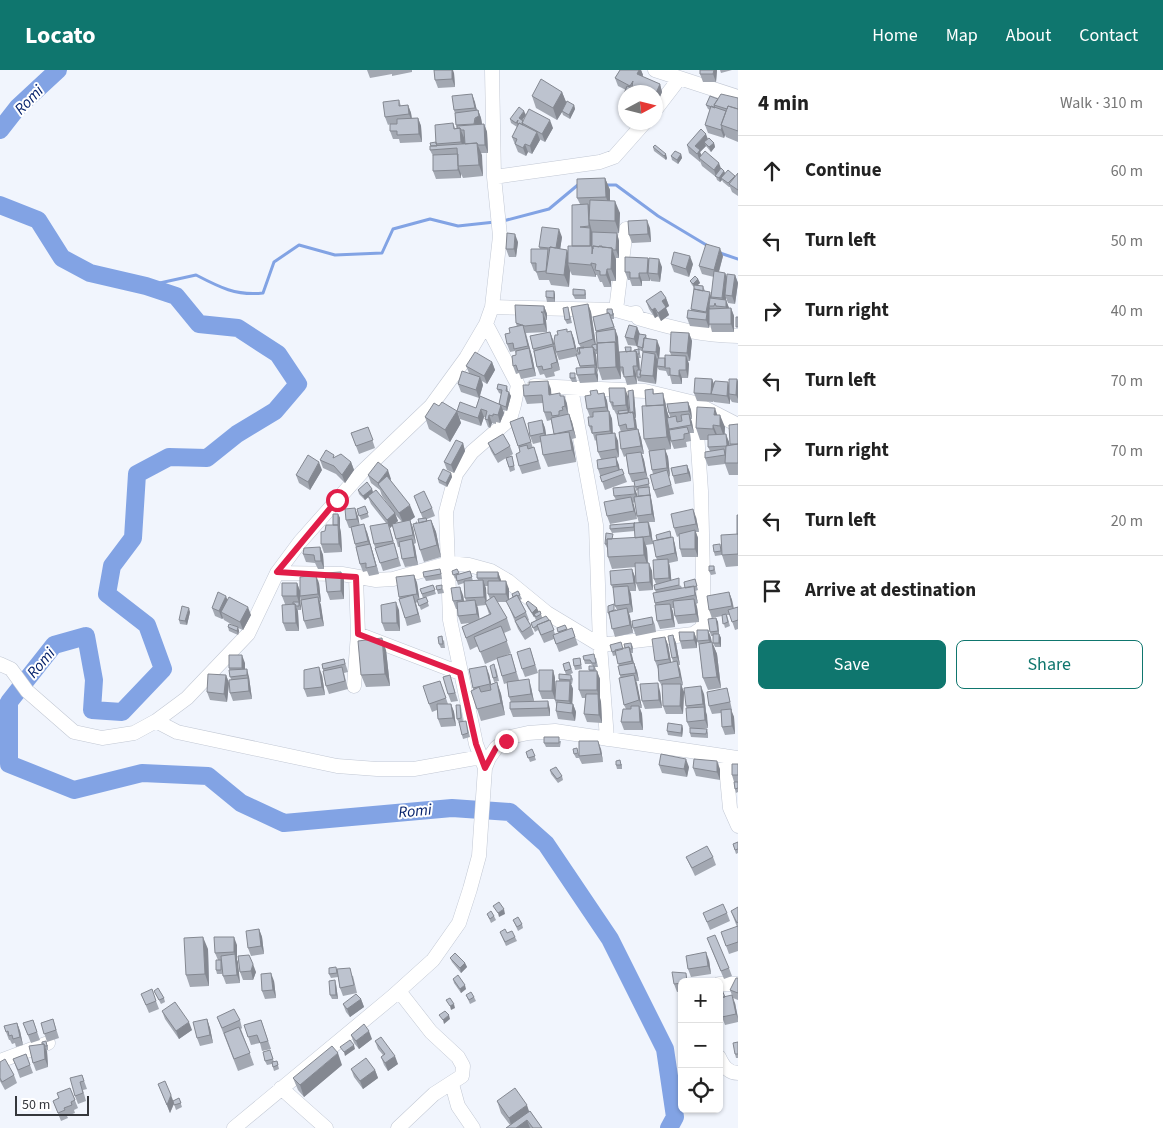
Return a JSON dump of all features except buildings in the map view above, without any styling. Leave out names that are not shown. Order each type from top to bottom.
[{"type":"street","points":[[6,667],[27,691],[74,732],[102,738],[134,733],[156,721],[187,698],[248,634],[277,572],[300,542],[362,472],[431,406],[466,358],[486,324],[492,307],[500,236],[494,176],[492,70]]},
{"type":"street","points":[[655,70],[738,97]]},
{"type":"street","points":[[663,100],[679,79]]},
{"type":"street","points":[[494,176],[600,162],[614,157],[638,130]]},
{"type":"street","points":[[616,310],[626,229]]},
{"type":"street","points":[[492,307],[616,310],[630,314],[636,313],[638,318],[674,329],[711,336],[738,336]]},
{"type":"street","points":[[234,1128],[399,991],[432,960],[459,923],[479,856],[485,788],[483,762],[460,673],[450,620],[446,512],[456,474],[472,452],[510,419],[518,385],[486,324]]},
{"type":"street","points":[[518,385],[645,391],[695,403],[738,425]]},
{"type":"street","points":[[571,388],[596,525],[600,644],[607,739]]},
{"type":"street","points":[[277,572],[393,580],[449,563],[469,565],[491,571],[508,581],[547,613],[600,644],[693,634],[702,628],[701,491],[695,403]]},
{"type":"street","points":[[354,686],[358,634],[356,577]]},
{"type":"street","points":[[358,634],[460,673]]},
{"type":"street","points":[[156,721],[177,732],[337,766],[414,769],[483,762],[510,737],[528,732],[555,731],[731,757],[730,808],[738,826]]},
{"type":"street","points":[[723,984],[738,984]]},
{"type":"street","points":[[398,1128],[434,1094],[462,1076],[463,1066],[458,1057],[432,1032],[399,991]]},
{"type":"street","points":[[0,1061],[48,1043]]},
{"type":"street","points":[[723,1066],[732,1073],[738,1073]]},
{"type":"street","points":[[452,1084],[458,1106],[474,1128]]},
{"type":"street","points":[[281,1088],[326,1128]]},
{"type":"waterway","name":"Romi","points":[[0,130],[18,107],[58,70]]},
{"type":"waterway","points":[[503,221],[549,209],[579,184]]},
{"type":"waterway","points":[[605,185],[616,185],[658,216],[708,246]]},
{"type":"waterway","name":"Romi","points":[[0,205],[38,220],[62,258],[90,273],[146,286],[176,296],[199,324],[238,328],[278,354],[298,384],[275,411],[237,434],[207,458],[169,457],[137,474],[133,538],[112,566],[107,594],[147,625],[163,669],[122,712],[92,710],[94,680],[86,636],[54,645],[9,702],[9,764],[74,790],[142,773],[208,776],[241,803],[284,823],[452,808],[510,812],[546,844],[610,939],[665,1049],[675,1117],[669,1128]]},
{"type":"waterway","points":[[146,286],[196,275],[220,287],[236,292],[263,293],[274,262],[299,245],[335,255],[382,253],[393,229],[430,219],[458,226],[495,222]]},
{"type":"waterway","points":[[720,253],[738,259]]},
{"type":"waterway","points":[[0,701],[9,702]]},
{"type":"route","points":[[337,500],[300,542],[277,572],[318,575],[342,574],[356,577],[358,634],[460,673],[476,744],[485,768],[496,748],[506,741]]}]
